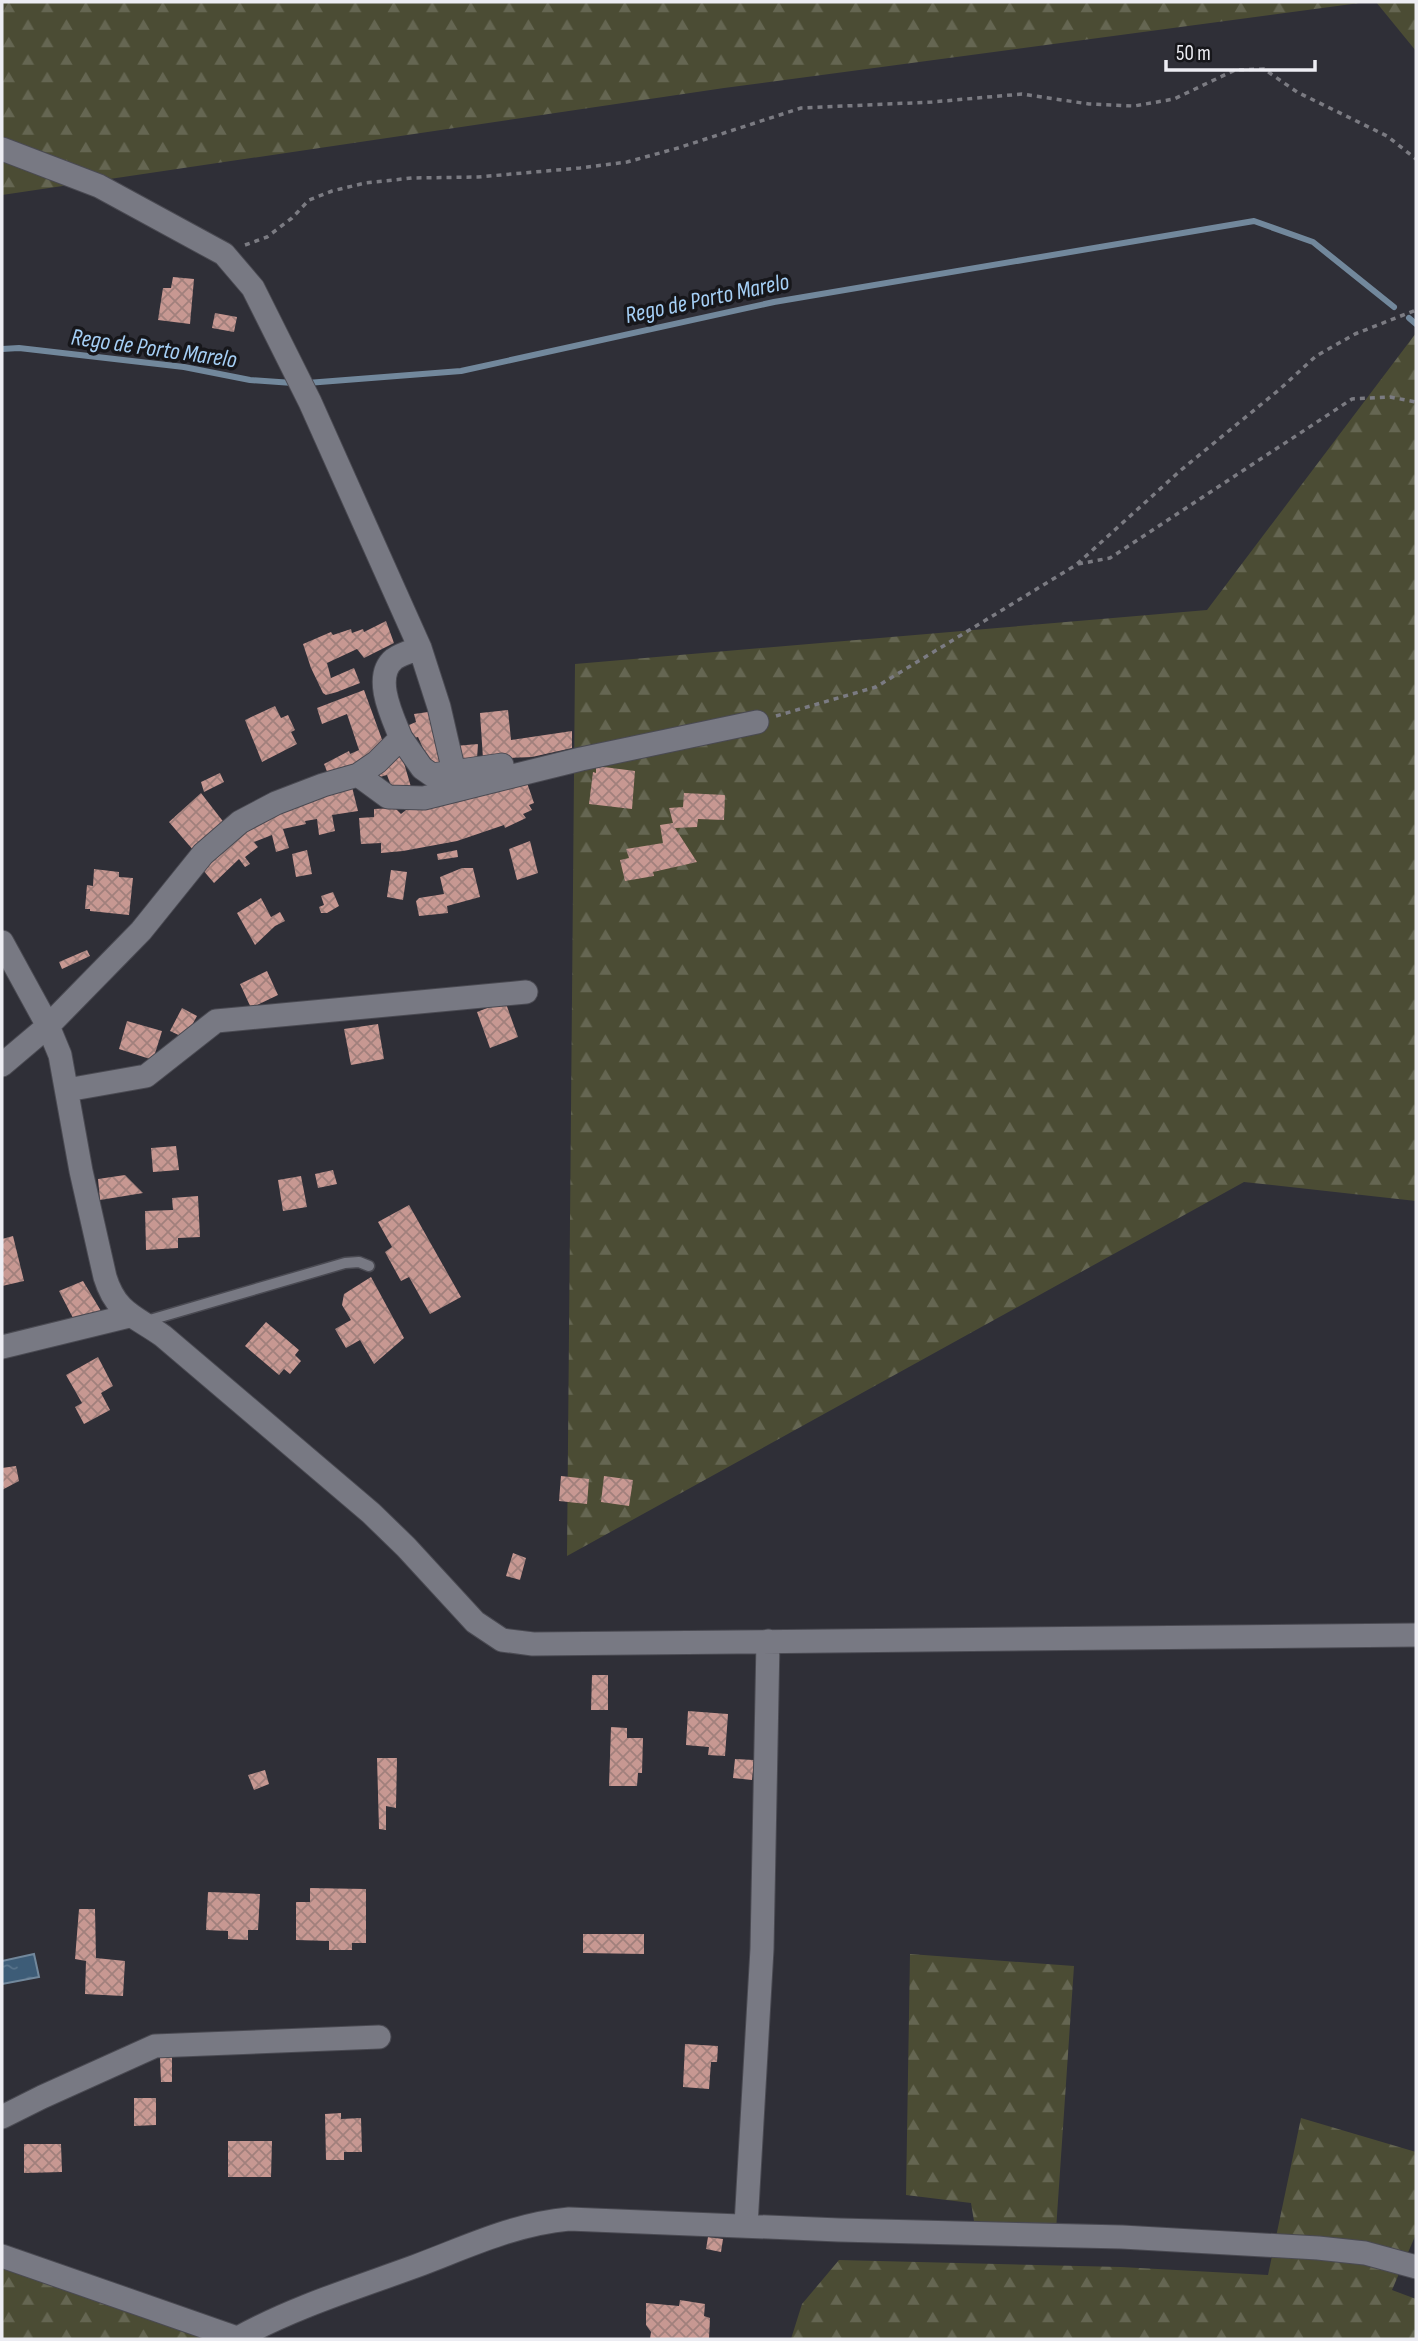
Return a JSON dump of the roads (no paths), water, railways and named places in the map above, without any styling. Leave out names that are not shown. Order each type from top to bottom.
[{"type":"street","points":[[2,149],[99,186],[224,254],[253,288],[310,402],[420,648],[439,707],[454,772]]},
{"type":"street","points":[[420,648],[393,660],[383,679],[390,710],[401,738],[422,768],[432,775],[561,757],[581,759]]},
{"type":"street","points":[[358,775],[388,797],[424,797],[581,759],[757,722]]},
{"type":"street","points":[[2,1065],[48,1026],[141,931],[203,854],[240,822],[276,803],[358,775],[377,762],[401,738]]},
{"type":"street","points":[[2,942],[48,1026],[60,1055],[81,1171],[105,1277],[109,1292],[117,1304],[163,1336],[371,1513],[475,1622],[502,1640],[533,1644],[1416,1635]]},
{"type":"street","points":[[67,1090],[146,1076],[216,1021],[526,992]]},
{"type":"street","points":[[2,1347],[135,1319]]},
{"type":"street","points":[[746,2225],[762,1949],[768,1640]]},
{"type":"street","points":[[2,2117],[155,2046],[379,2037]]},
{"type":"street","points":[[2,2256],[239,2339],[258,2326],[505,2231],[541,2222],[569,2219],[1122,2237],[1318,2248],[1365,2253],[1416,2267]]},
{"type":"lane","points":[[135,1319],[345,1263],[359,1262],[369,1266]]},
{"type":"water","points":[[34,1954],[39,1977],[2,1984],[2,1961]]},
{"type":"waterway","name":"Rego de Porto Marelo","points":[[307,383],[461,371],[774,302],[1254,221],[1313,242],[1394,307]]},
{"type":"waterway","name":"Rego de Porto Marelo","points":[[1409,318],[1416,324]]},
{"type":"waterway","name":"Rego de Porto Marelo","points":[[2,349],[19,348],[184,367],[250,380],[293,383]]}]
